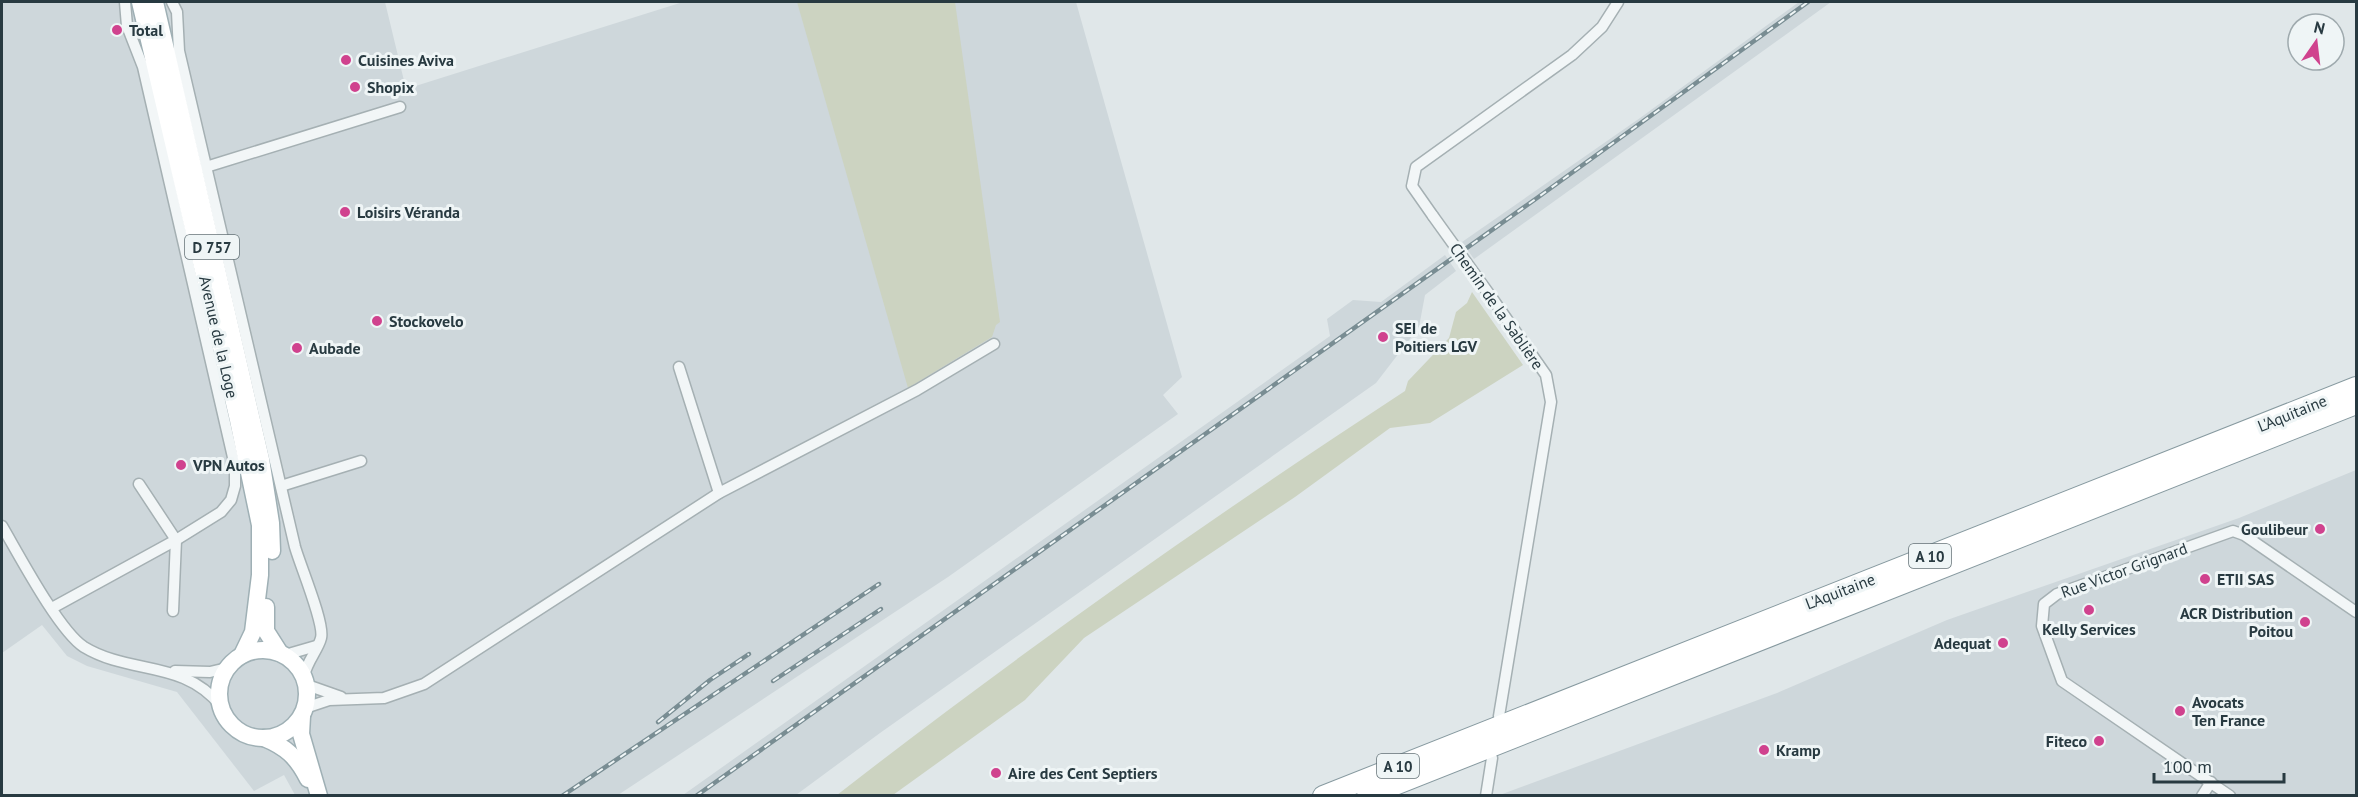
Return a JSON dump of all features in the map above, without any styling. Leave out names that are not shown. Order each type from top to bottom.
[{"type":"highway","name":"L'Aquitaine","points":[[1323,795],[2356,387]]},
{"type":"highway","name":"L'Aquitaine","points":[[1367,795],[2356,404]]},
{"type":"main road","name":"Avenue de la Loge","points":[[140,2],[268,492]]},
{"type":"main road","name":"Avenue de la Loge","points":[[155,2],[268,492]]},
{"type":"main road","name":"D 757","points":[[268,492],[272,539],[265,625],[268,636],[283,654]]},
{"type":"main road","name":"D 757","points":[[242,655],[253,632],[268,492]]},
{"type":"main road","points":[[254,650],[283,654],[296,664],[305,680],[301,734],[317,795],[295,757],[281,745],[242,733],[225,717],[219,687],[227,668],[242,655],[254,650]]},
{"type":"main road","points":[[264,738],[286,731],[304,712]]},
{"type":"street","points":[[52,608],[221,513],[231,501],[235,486],[235,466],[143,67],[127,26],[125,2]]},
{"type":"street","points":[[172,2],[177,12],[179,51],[206,167],[268,492],[321,626],[320,641],[316,646],[305,680],[350,699]]},
{"type":"street","name":"Chemin de la Sablière","points":[[1499,716],[1551,402],[1546,375],[1412,186],[1416,167],[1572,55],[1602,27],[1618,2]]},
{"type":"street","points":[[206,167],[400,107]]},
{"type":"street","points":[[304,712],[322,701],[384,698],[424,684],[719,493],[917,390],[994,344]]},
{"type":"street","points":[[679,367],[719,493]]},
{"type":"street","points":[[268,492],[361,462]]},
{"type":"street","points":[[139,484],[176,540],[173,611]]},
{"type":"street","points":[[2,526],[65,628],[83,646],[111,658],[165,671],[200,685],[221,706]]},
{"type":"street","name":"Rue Victor Grignard","points":[[2230,795],[2062,681],[2042,626],[2044,604],[2057,594],[2233,531],[2244,535],[2356,612]]},
{"type":"street","points":[[283,654],[316,646]]},
{"type":"street","points":[[165,671],[210,672],[227,668]]},
{"type":"street","points":[[1486,795],[1492,758]]},
{"type":"street","points":[[2202,795],[2211,783]]},
{"type":"shaded area","points":[[2,2],[385,2],[406,89],[683,2],[1076,2],[1182,377],[1163,395],[1178,414],[948,577],[618,795],[295,795],[284,775],[254,791],[177,692],[87,666],[67,656],[42,625],[2,653]]},
{"type":"shaded area","points":[[1799,2],[1831,2],[1474,259],[1462,242],[1640,118]]},
{"type":"shaded area","points":[[1445,255],[1456,271],[1425,295],[1419,327],[1376,383],[880,733],[796,795],[683,795],[1330,336],[1327,319],[1353,300],[1381,302]]},
{"type":"shaded area","points":[[2356,470],[2356,795],[1497,796],[1777,693],[1947,620],[2239,518]]},
{"type":"green space","points":[[797,2],[955,2],[1000,322],[996,325],[992,337],[908,388]]},
{"type":"green space","points":[[1472,292],[1523,365],[1430,423],[1390,428],[1295,497],[1084,638],[1025,700],[893,795],[837,795],[905,742],[1116,587],[1260,487],[1405,391],[1408,381],[1449,338],[1456,312],[1467,303]]},
{"type":"railway","points":[[696,796],[1537,198],[1808,2]]},
{"type":"railway","points":[[562,796],[879,584]]},
{"type":"railway","points":[[773,681],[881,609]]},
{"type":"railway","points":[[658,722],[710,680],[749,654]]},
{"type":"place","name":"Total","points":[[117,30]]},
{"type":"place","name":"Cuisines Aviva","points":[[346,60]]},
{"type":"place","name":"Shopix","points":[[355,87]]},
{"type":"place","name":"Loisirs Véranda","points":[[345,212]]},
{"type":"place","name":"Stockovelo","points":[[377,321]]},
{"type":"place","name":"SEI de Poitiers LGV","points":[[1383,337]]},
{"type":"place","name":"Aubade","points":[[297,348]]},
{"type":"place","name":"VPN Autos","points":[[181,465]]},
{"type":"place","name":"Goulibeur","points":[[2320,529]]},
{"type":"place","name":"ETII SAS","points":[[2205,579]]},
{"type":"place","name":"Kelly Services","points":[[2089,610]]},
{"type":"place","name":"ACR Distribution Poitou","points":[[2305,622]]},
{"type":"place","name":"Adequat","points":[[2003,643]]},
{"type":"place","name":"Avocats Ten France","points":[[2180,711]]},
{"type":"place","name":"Fiteco","points":[[2099,741]]},
{"type":"place","name":"Kramp","points":[[1764,750]]},
{"type":"place","name":"Aire des Cent Septiers","points":[[996,773]]}]
